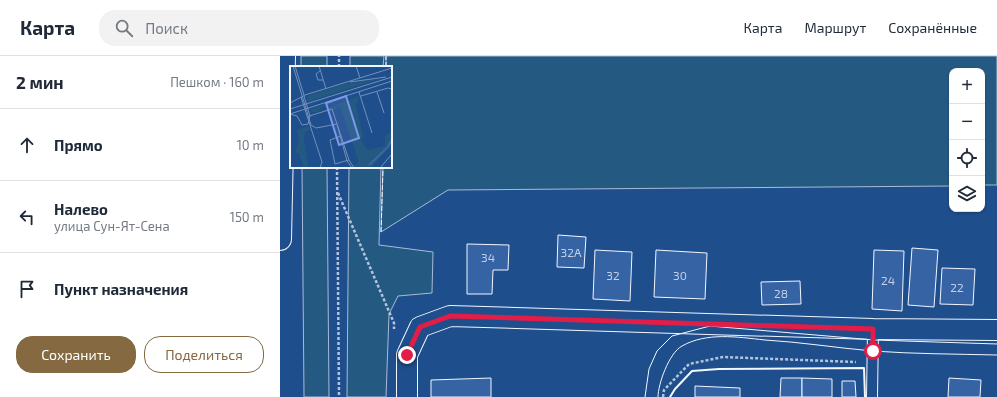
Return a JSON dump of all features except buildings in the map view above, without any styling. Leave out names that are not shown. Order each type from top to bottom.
[{"type":"main road","points":[[280,239],[284,56]]},
{"type":"street","points":[[407,397],[407,355],[420,327],[450,316],[873,329],[997,330]]},
{"type":"lane","points":[[872,397],[873,329]]},
{"type":"path","points":[[337,168],[339,397]]},
{"type":"path","points":[[337,192],[394,323],[394,330]]},
{"type":"path","points":[[663,397],[664,390],[688,364],[723,357],[872,363]]},
{"type":"shaded area","points":[[301,56],[327,56],[327,66],[301,66]]},
{"type":"shaded area","points":[[350,56],[384,56],[383,66],[350,66]]},
{"type":"shaded area","points":[[386,56],[997,56],[997,185],[985,185],[985,68],[949,68],[949,186],[448,190],[381,232],[383,168],[392,168],[392,66],[386,66]]},
{"type":"shaded area","points":[[302,168],[327,168],[329,397],[304,397]]},
{"type":"shaded area","points":[[349,168],[381,168],[379,245],[433,252],[432,293],[398,296],[389,314],[386,397],[347,397]]},
{"type":"tram line","points":[[645,397],[649,369],[657,351],[672,336],[710,326],[874,340],[997,344]]},
{"type":"tram line","points":[[658,397],[658,391],[665,369],[677,350],[692,342],[712,337],[792,342],[888,352],[997,355]]},
{"type":"fence","points":[[386,56],[386,66]]},
{"type":"fence","points":[[381,232],[383,168]]},
{"type":"wall","points":[[670,397],[675,389],[692,371],[719,369],[864,368],[865,397]]},
{"type":"route","points":[[407,355],[420,327],[450,316],[873,329],[873,351]]}]
